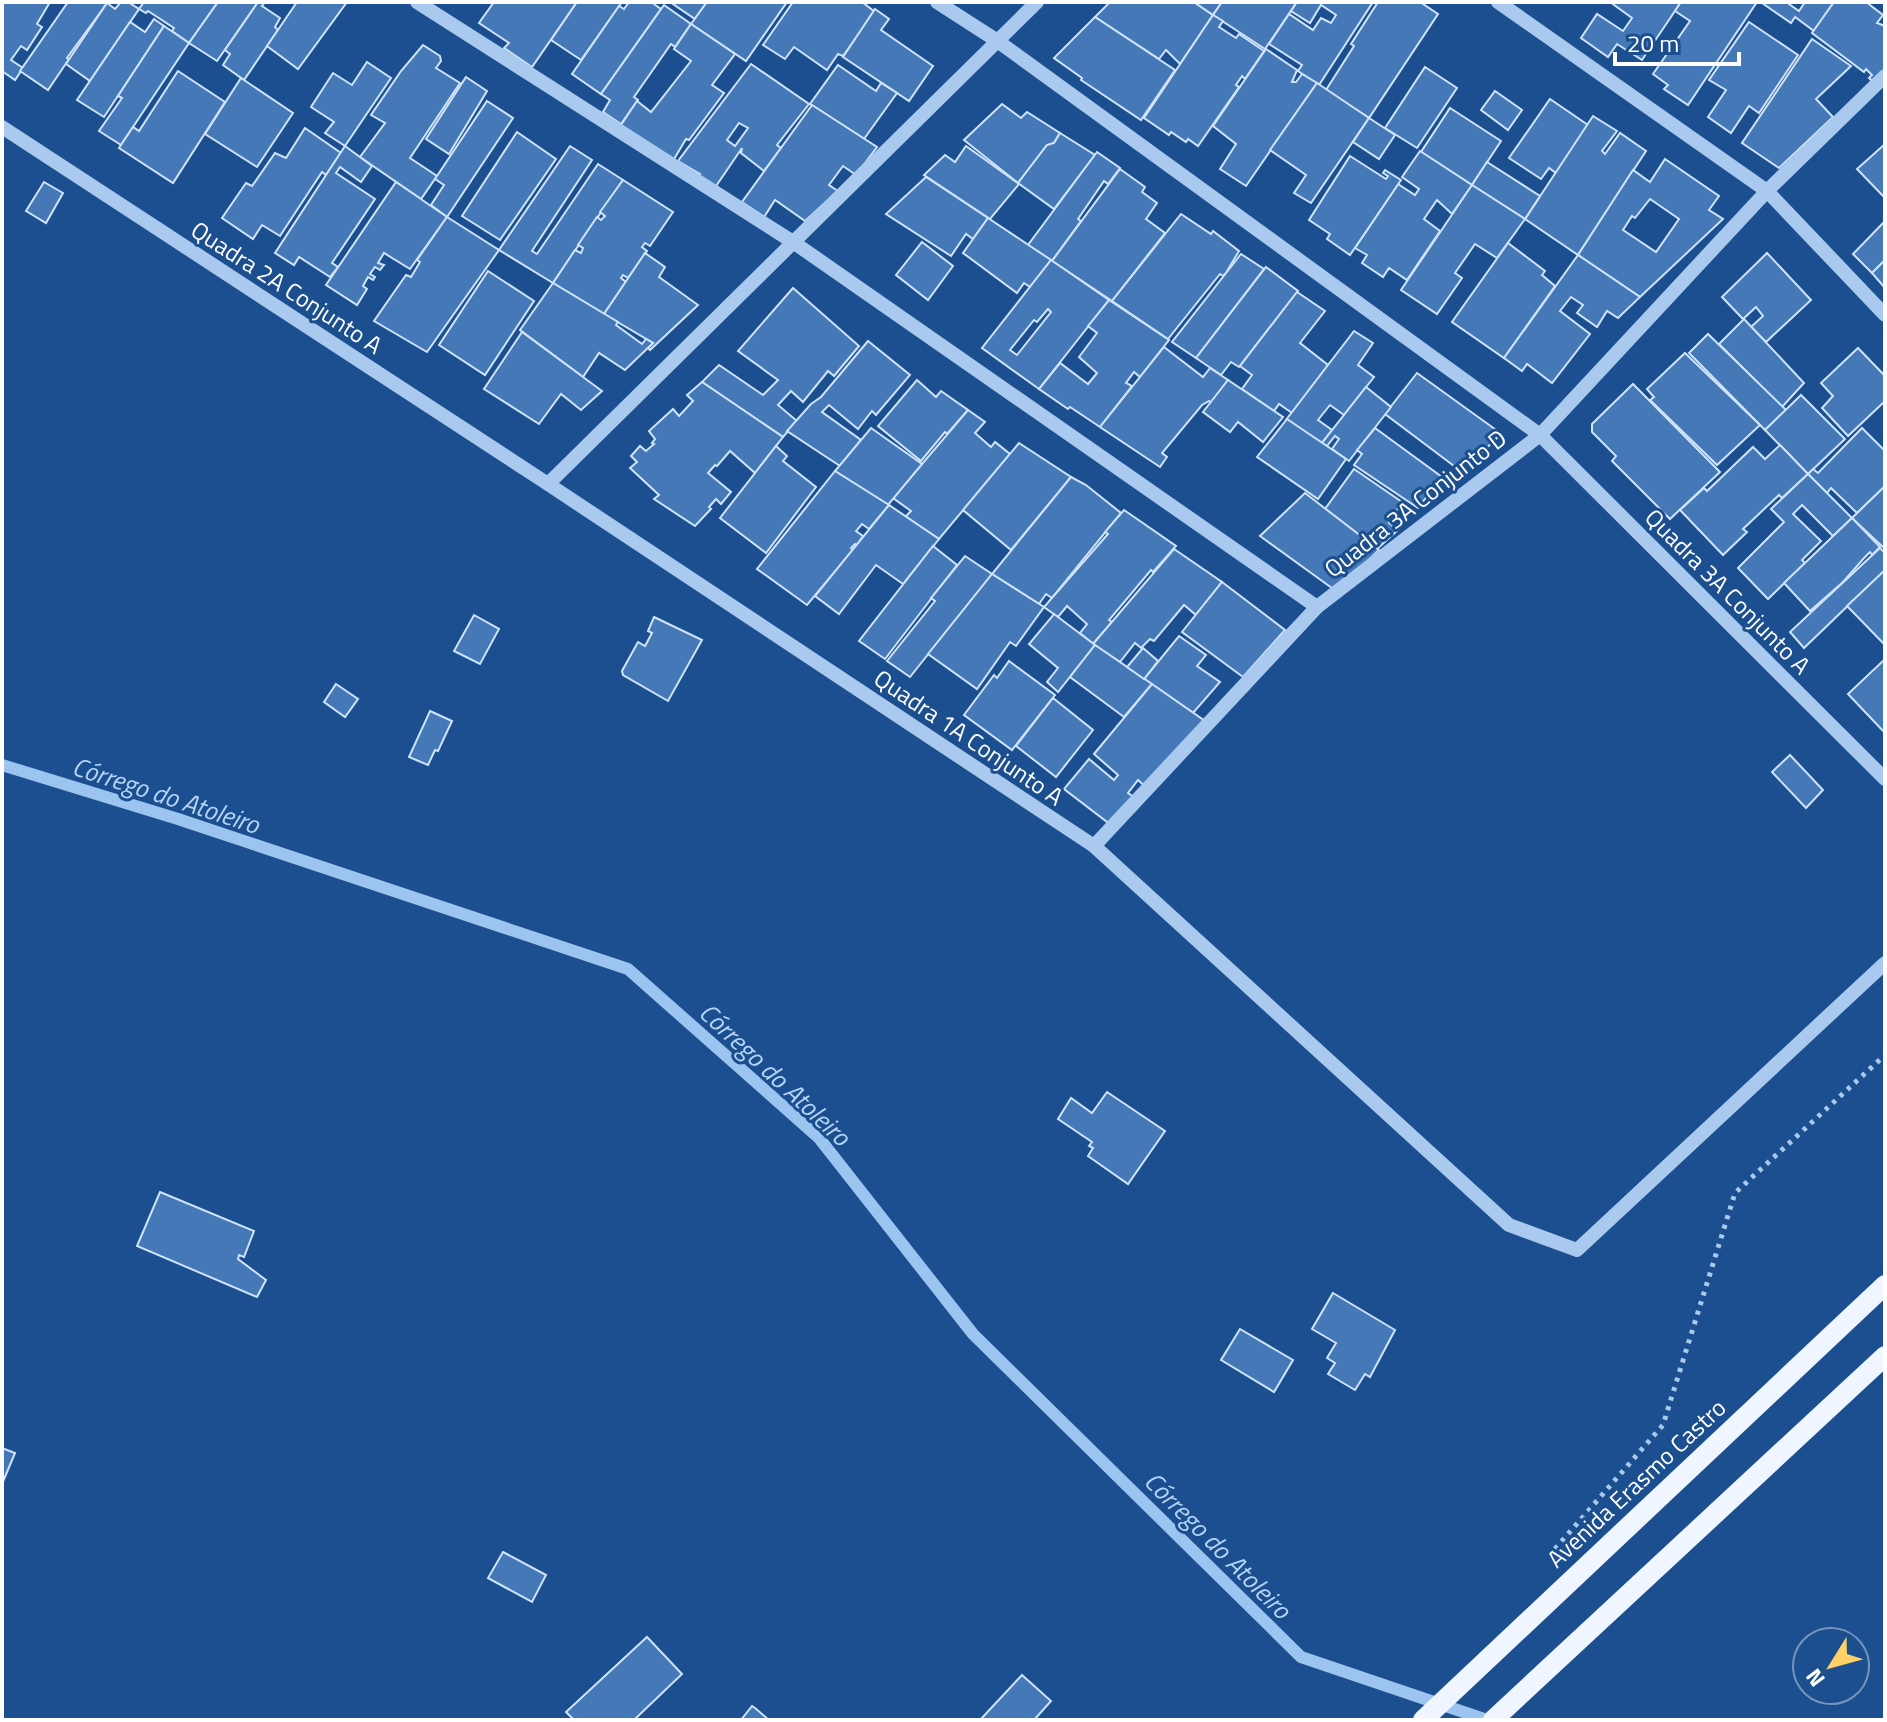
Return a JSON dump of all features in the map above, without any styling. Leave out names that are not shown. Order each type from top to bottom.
[{"type":"main road","name":"Avenida Erasmo Castro","points":[[1423,1720],[1885,1285]]},
{"type":"main road","points":[[1493,1720],[1885,1356]]},
{"type":"street","points":[[417,2],[793,242],[1317,607],[1094,846]]},
{"type":"street","name":"Quadra 3A Conjunto A","points":[[937,2],[996,40],[1540,435],[1885,779]]},
{"type":"street","points":[[548,484],[1037,2]]},
{"type":"street","points":[[1498,2],[1767,191],[1885,315]]},
{"type":"street","name":"Quadra 3A Conjunto D","points":[[1317,607],[1540,435],[1767,191],[1885,76]]},
{"type":"street","name":"Quadra 2A Conjunto A","points":[[2,127],[548,484]]},
{"type":"street","name":"Quadra 1A Conjunto A","points":[[548,484],[1094,846],[1509,1225],[1577,1250],[1885,963]]},
{"type":"path","points":[[1547,1557],[1663,1425],[1735,1193],[1885,1055]]},
{"type":"building","points":[[2,2],[50,2],[37,24],[42,27],[27,50],[21,46],[11,60],[23,68],[15,80],[2,71]]},
{"type":"building","points":[[68,2],[108,2],[48,90],[20,71]]},
{"type":"building","points":[[121,2],[128,2],[139,9],[90,81],[66,64],[107,3],[115,9]]},
{"type":"building","points":[[144,2],[218,2],[189,43],[172,31],[174,28],[148,11],[139,9]]},
{"type":"building","points":[[218,2],[258,2],[217,61],[189,43]]},
{"type":"building","points":[[258,2],[264,3],[262,6],[280,18],[275,27],[278,30],[244,80],[223,65],[230,54],[225,50]]},
{"type":"building","points":[[297,2],[347,2],[298,69],[267,46]]},
{"type":"building","points":[[494,2],[577,2],[532,67],[504,48],[509,43],[479,23]]},
{"type":"building","points":[[577,2],[622,2],[581,60],[551,40]]},
{"type":"building","points":[[629,2],[651,2],[661,9],[601,94],[572,74],[619,6],[624,9]]},
{"type":"building","points":[[670,2],[707,2],[695,19]]},
{"type":"building","points":[[707,2],[787,2],[746,61],[691,24]]},
{"type":"building","points":[[793,2],[862,2],[875,12],[843,56],[838,54],[827,70],[794,47],[785,59],[763,45]]},
{"type":"building","points":[[1110,2],[1194,2],[1213,15],[1180,64],[1166,50],[1159,59],[1095,17]]},
{"type":"building","points":[[1194,2],[1222,2],[1213,15]]},
{"type":"building","points":[[1222,2],[1297,2],[1265,49],[1213,15]]},
{"type":"building","points":[[1297,2],[1373,2],[1319,85],[1298,71],[1302,65],[1269,44],[1289,14],[1313,30],[1321,18],[1331,23],[1336,15],[1321,5],[1310,23],[1291,11]]},
{"type":"building","points":[[1378,2],[1420,2],[1438,14],[1369,118],[1326,90]]},
{"type":"building","points":[[1610,2],[1681,2],[1642,60],[1617,44],[1608,57],[1581,38],[1597,14],[1623,31],[1632,18]]},
{"type":"building","points":[[1681,2],[1757,2],[1688,105],[1664,89],[1668,85],[1653,74],[1690,21],[1675,11]]},
{"type":"building","points":[[1790,2],[1799,11],[1805,2],[1834,2],[1814,31],[1795,17],[1791,23],[1762,3]]},
{"type":"building","points":[[1834,2],[1866,2],[1883,15],[1877,23],[1885,26],[1885,70],[1873,82],[1869,78],[1872,75],[1866,69],[1864,72],[1812,33]]},
{"type":"building","points":[[664,5],[691,24],[675,47],[671,44],[634,97],[638,100],[621,124],[603,112],[610,100],[601,94]]},
{"type":"building","points":[[875,9],[889,19],[881,30],[933,66],[909,101],[843,57]]},
{"type":"building","points":[[1213,15],[1223,21],[1219,27],[1236,38],[1239,34],[1264,51],[1245,79],[1242,76],[1236,85],[1239,87],[1198,146],[1171,132],[1169,135],[1144,118]]},
{"type":"building","points":[[1095,17],[1175,70],[1141,120],[1054,58]]},
{"type":"building","points":[[154,19],[164,26],[104,117],[77,100],[130,22],[145,32]]},
{"type":"building","points":[[1749,22],[1798,55],[1759,113],[1749,106],[1731,133],[1708,117],[1726,90],[1709,80]]},
{"type":"building","points":[[691,24],[735,54],[712,85],[724,93],[689,140],[686,139],[674,159],[621,125],[637,101],[651,112],[691,61],[674,49]]},
{"type":"building","points":[[164,26],[189,43],[121,145],[99,131]]},
{"type":"building","points":[[1812,39],[1851,66],[1816,99],[1833,117],[1779,168],[1742,143]]},
{"type":"building","points":[[423,45],[440,56],[441,61],[436,68],[460,83],[410,158],[437,176],[421,199],[360,157],[385,123],[371,115]]},
{"type":"building","points":[[1266,49],[1297,70],[1292,82],[1296,82],[1302,74],[1317,83],[1246,186],[1220,169],[1236,144],[1213,126]]},
{"type":"building","points":[[367,62],[391,78],[345,146],[325,133],[334,122],[311,107],[333,73],[352,85]]},
{"type":"building","points":[[751,64],[809,104],[777,145],[781,148],[764,171],[741,153],[742,148],[714,189],[698,177],[700,174],[678,161]],"holes":[[[739,123],[748,128],[735,146],[727,140]]]},
{"type":"building","points":[[838,65],[876,91],[881,83],[897,93],[864,139],[810,104]]},
{"type":"building","points":[[1425,67],[1457,88],[1417,148],[1385,128]]},
{"type":"building","points":[[178,71],[225,102],[173,183],[119,148],[133,127],[139,131]]},
{"type":"building","points":[[466,77],[487,91],[449,154],[426,139]]},
{"type":"building","points":[[241,78],[293,113],[257,167],[205,134]]},
{"type":"building","points":[[1317,83],[1369,118],[1311,203],[1294,193],[1306,175],[1270,150]]},
{"type":"building","points":[[1495,91],[1522,110],[1508,130],[1481,110]]},
{"type":"building","points":[[1550,99],[1588,125],[1556,173],[1549,168],[1541,179],[1509,158]]},
{"type":"building","points":[[487,101],[513,118],[447,217],[431,205],[444,185],[435,179]]},
{"type":"building","points":[[1002,104],[1021,118],[1027,112],[1060,133],[1018,183],[964,140]]},
{"type":"building","points":[[812,105],[877,147],[856,175],[843,166],[829,185],[838,191],[805,221],[775,200],[764,217],[742,202]]},
{"type":"building","points":[[1450,108],[1501,141],[1472,185],[1421,152]]},
{"type":"building","points":[[1593,116],[1617,131],[1602,151],[1605,154],[1620,133],[1646,151],[1578,255],[1525,219]]},
{"type":"building","points":[[1369,118],[1395,135],[1379,159],[1353,142]]},
{"type":"building","points":[[305,128],[341,153],[326,175],[322,172],[280,236],[262,225],[253,239],[222,218],[246,183],[252,186],[275,153],[286,158]]},
{"type":"building","points":[[517,132],[556,159],[500,240],[462,216]]},
{"type":"building","points":[[1060,133],[1095,155],[1054,209],[1018,183]]},
{"type":"building","points":[[1885,144],[1885,198],[1857,169]]},
{"type":"building","points":[[345,146],[372,166],[361,182],[340,167],[336,173],[375,199],[332,263],[338,267],[330,277],[299,257],[294,265],[275,253]]},
{"type":"building","points":[[570,146],[592,160],[532,251],[537,254],[598,164],[623,180],[553,283],[499,250]]},
{"type":"building","points":[[966,146],[1019,184],[990,219],[924,175],[945,155],[955,162]]},
{"type":"building","points":[[1420,151],[1472,185],[1452,214],[1437,200],[1424,219],[1440,231],[1407,280],[1389,268],[1383,277],[1362,263],[1367,255],[1355,248],[1398,184],[1415,195],[1419,189],[1402,177]]},
{"type":"building","points":[[1097,152],[1120,168],[1108,184],[1104,181],[1078,219],[1081,221],[1052,261],[1028,245]]},
{"type":"building","points":[[1350,156],[1386,179],[1385,170],[1401,180],[1350,255],[1327,239],[1330,234],[1309,220]]},
{"type":"building","points":[[1665,159],[1719,196],[1709,210],[1723,219],[1640,297],[1578,255],[1633,170],[1650,182]],"holes":[[[1650,199],[1679,219],[1656,252],[1623,230],[1632,216],[1635,218]]]},
{"type":"building","points":[[1487,162],[1540,196],[1525,219],[1472,185]]},
{"type":"building","points":[[1120,169],[1145,187],[1142,192],[1157,203],[1146,219],[1165,233],[1112,301],[1052,261]]},
{"type":"building","points":[[926,177],[988,218],[973,239],[966,234],[951,256],[886,214]]},
{"type":"building","points":[[623,180],[673,212],[650,246],[645,243],[642,247],[647,251],[628,278],[623,275],[621,278],[626,282],[604,314],[553,283],[575,250],[581,253],[583,248],[578,245],[597,217],[601,220],[605,216],[600,212]]},
{"type":"building","points":[[44,182],[63,193],[46,223],[26,211]]},
{"type":"building","points":[[396,182],[447,217],[410,269],[384,253],[378,263],[384,265],[380,270],[375,267],[370,274],[375,277],[373,280],[368,277],[363,286],[367,289],[357,305],[326,285]]},
{"type":"building","points":[[1472,185],[1525,219],[1497,258],[1475,244],[1455,273],[1462,278],[1437,314],[1401,290]]},
{"type":"building","points":[[1181,214],[1211,234],[1213,231],[1239,251],[1226,273],[1223,276],[1220,274],[1168,339],[1112,301]]},
{"type":"building","points":[[447,217],[499,250],[427,352],[374,321],[406,275],[411,277],[420,262],[417,260]]},
{"type":"building","points":[[988,218],[1051,260],[1030,287],[1024,283],[1017,293],[963,253]]},
{"type":"building","points":[[1885,221],[1885,260],[1872,273],[1853,254]]},
{"type":"building","points":[[922,242],[953,266],[928,300],[896,275]]},
{"type":"building","points":[[1508,243],[1545,271],[1542,275],[1555,286],[1504,358],[1452,322]]},
{"type":"building","points":[[645,253],[665,267],[659,277],[698,305],[650,350],[648,348],[653,343],[604,314]]},
{"type":"building","points":[[1767,253],[1811,300],[1766,342],[1751,327],[1763,316],[1756,307],[1743,319],[1722,297]]},
{"type":"building","points":[[1241,254],[1264,269],[1196,358],[1172,342]]},
{"type":"building","points":[[1578,255],[1640,297],[1618,318],[1607,311],[1597,327],[1577,313],[1583,305],[1571,297],[1560,311],[1590,334],[1552,383],[1527,364],[1522,371],[1504,358]]},
{"type":"building","points":[[1051,260],[1109,300],[1039,389],[982,348]],"holes":[[[1048,309],[1051,312],[1017,355],[1010,350],[1034,320],[1037,322]]]},
{"type":"building","points":[[1885,260],[1885,288],[1872,273]]},
{"type":"building","points":[[1266,267],[1298,291],[1239,367],[1231,362],[1221,375],[1196,358]]},
{"type":"building","points":[[488,271],[534,301],[485,375],[439,345]]},
{"type":"building","points":[[553,283],[618,322],[616,325],[642,344],[646,339],[653,343],[625,370],[599,353],[583,377],[520,330]]},
{"type":"building","points":[[793,288],[859,346],[834,376],[828,371],[803,402],[791,391],[778,405],[797,421],[783,437],[702,382],[719,365],[763,395],[778,380],[738,351]]},
{"type":"building","points":[[1297,292],[1325,311],[1300,343],[1328,365],[1292,413],[1279,404],[1274,411],[1242,389],[1252,375],[1240,366]]},
{"type":"building","points":[[1109,300],[1169,340],[1140,377],[1134,372],[1126,383],[1132,386],[1100,427],[1039,389],[1060,363],[1088,384],[1097,373],[1079,357],[1097,333],[1088,326]]},
{"type":"building","points":[[1744,319],[1804,383],[1782,407],[1719,344]]},
{"type":"building","points":[[1354,331],[1373,343],[1358,365],[1374,377],[1344,415],[1330,405],[1318,420],[1332,430],[1322,443],[1286,420]]},
{"type":"building","points":[[522,332],[602,391],[581,410],[561,394],[539,424],[484,389]]},
{"type":"building","points":[[1708,334],[1786,410],[1765,430],[1689,353]]},
{"type":"building","points":[[868,341],[910,375],[876,415],[872,411],[858,429],[829,405],[822,412],[861,440],[840,466],[787,431],[821,397]]},
{"type":"building","points":[[1164,347],[1203,377],[1210,368],[1228,380],[1211,403],[1202,405],[1162,453],[1167,457],[1160,467],[1100,427]]},
{"type":"building","points":[[1858,348],[1885,376],[1885,401],[1848,436],[1822,408],[1833,396],[1821,383]]},
{"type":"building","points":[[1685,353],[1760,425],[1717,465],[1650,400],[1654,397],[1647,389]]},
{"type":"building","points":[[1417,373],[1499,432],[1500,435],[1462,472],[1385,414]]},
{"type":"building","points":[[917,380],[936,397],[941,391],[968,410],[921,461],[878,426]]},
{"type":"building","points":[[1228,380],[1283,417],[1263,442],[1238,422],[1230,432],[1203,412]]},
{"type":"building","points":[[702,382],[783,437],[755,473],[730,451],[715,465],[708,473],[731,492],[721,504],[716,499],[695,526],[654,499],[659,495],[630,468],[637,462],[631,456],[640,446],[646,451],[654,444],[655,439],[649,431],[673,409],[679,416],[693,401],[687,395]]},
{"type":"building","points":[[1633,384],[1720,472],[1670,519],[1612,461],[1616,456],[1592,432],[1592,424]]},
{"type":"building","points":[[1366,387],[1391,407],[1349,461],[1332,449],[1339,439],[1335,436],[1327,446],[1322,443]]},
{"type":"building","points":[[1801,395],[1845,439],[1808,474],[1765,430]]},
{"type":"building","points":[[968,410],[985,422],[975,433],[991,447],[995,442],[1010,454],[939,539],[905,517],[911,511],[893,498]]},
{"type":"building","points":[[1287,419],[1346,459],[1318,499],[1257,457]]},
{"type":"building","points":[[871,428],[922,464],[888,505],[835,471]]},
{"type":"building","points":[[1375,428],[1442,477],[1418,508],[1354,465],[1362,454],[1357,450]]},
{"type":"building","points":[[1862,428],[1885,451],[1885,486],[1857,513],[1831,488],[1827,493],[1808,474],[1813,469],[1818,473]]},
{"type":"building","points":[[1019,443],[1071,477],[1011,550],[963,510]]},
{"type":"building","points":[[1780,445],[1808,474],[1782,498],[1779,495],[1743,529],[1747,532],[1723,555],[1680,510],[1704,488],[1707,491],[1753,447],[1765,459]]},
{"type":"building","points":[[776,446],[787,456],[783,461],[816,487],[766,553],[720,518]]},
{"type":"building","points":[[1354,469],[1402,502],[1389,523],[1398,530],[1377,549],[1325,509]]},
{"type":"building","points":[[835,471],[889,505],[869,529],[862,524],[856,531],[863,536],[807,605],[757,569]]},
{"type":"building","points":[[1808,474],[1852,518],[1833,536],[1802,505],[1793,514],[1821,541],[1802,560],[1805,563],[1768,599],[1738,568],[1784,522],[1771,509]]},
{"type":"building","points":[[1071,477],[1121,513],[1052,598],[1046,594],[1039,604],[992,574]]},
{"type":"building","points":[[1885,486],[1885,549],[1852,518]]},
{"type":"building","points":[[1305,493],[1379,550],[1336,591],[1260,536]]},
{"type":"building","points":[[889,505],[939,539],[903,584],[876,565],[839,614],[815,596]]},
{"type":"building","points":[[1124,510],[1176,546],[1153,572],[1151,570],[1093,644],[1080,633],[1087,624],[1067,606],[1058,617],[1044,607],[1108,534],[1105,532]]},
{"type":"building","points":[[1852,518],[1880,547],[1872,555],[1870,552],[1843,582],[1810,611],[1784,583]]},
{"type":"building","points":[[933,546],[957,565],[885,659],[859,641]]},
{"type":"building","points":[[1880,548],[1885,553],[1885,570],[1804,648],[1790,632]]},
{"type":"building","points":[[1174,549],[1222,582],[1196,615],[1184,605],[1154,641],[1150,639],[1141,648],[1135,643],[1120,662],[1093,644]]},
{"type":"building","points":[[965,556],[992,574],[910,677],[887,661],[935,601],[931,598]]},
{"type":"building","points":[[1885,570],[1885,645],[1847,606]]},
{"type":"building","points":[[992,574],[1044,607],[1016,646],[1010,642],[977,689],[928,654]]},
{"type":"building","points":[[1222,582],[1285,630],[1243,677],[1182,632]]},
{"type":"building","points":[[1054,614],[1095,645],[1058,692],[1047,682],[1058,668],[1029,644]]},
{"type":"building","points":[[474,615],[499,629],[480,664],[454,651]]},
{"type":"building","points":[[654,617],[702,640],[668,701],[623,675],[622,671],[638,642],[645,646],[652,633],[648,631]]},
{"type":"building","points":[[1179,636],[1206,655],[1197,666],[1220,682],[1193,713],[1144,679]]},
{"type":"building","points":[[1095,645],[1152,684],[1124,717],[1070,677]]},
{"type":"building","points":[[1143,648],[1158,661],[1144,679],[1127,667]]},
{"type":"building","points":[[1885,659],[1885,733],[1848,694]]},
{"type":"building","points":[[1009,661],[1055,695],[1012,750],[964,715],[994,675],[997,678]]},
{"type":"building","points":[[336,684],[358,699],[345,717],[324,702]]},
{"type":"building","points":[[1152,684],[1205,721],[1148,789],[1138,780],[1128,793],[1138,800],[1115,828],[1064,789],[1089,759],[1114,780],[1118,775],[1094,754]]},
{"type":"building","points":[[1053,698],[1093,730],[1056,777],[1016,746]]},
{"type":"building","points":[[430,711],[452,721],[428,765],[409,757]]},
{"type":"building","points":[[1790,755],[1823,790],[1806,808],[1772,772]]},
{"type":"building","points":[[1107,1092],[1165,1131],[1128,1184],[1088,1156],[1093,1148],[1089,1146],[1092,1142],[1058,1119],[1071,1098],[1092,1113]]},
{"type":"building","points":[[160,1192],[254,1231],[244,1257],[239,1255],[238,1259],[266,1280],[257,1297],[137,1246]]},
{"type":"building","points":[[1333,1293],[1395,1330],[1370,1377],[1365,1374],[1355,1390],[1328,1374],[1335,1363],[1327,1358],[1336,1343],[1312,1329]]},
{"type":"building","points":[[1240,1329],[1293,1360],[1274,1392],[1221,1360]]},
{"type":"building","points":[[2,1448],[15,1453],[2,1484]]},
{"type":"building","points":[[503,1552],[546,1575],[532,1602],[488,1578]]},
{"type":"building","points":[[647,1637],[682,1674],[634,1720],[574,1720],[566,1712]]},
{"type":"building","points":[[1022,1675],[1051,1701],[1034,1720],[980,1720]]},
{"type":"building","points":[[752,1706],[755,1708],[769,1720],[741,1720]]},
{"type":"waterway","name":"Córrego do Atoleiro","points":[[2,765],[178,819],[628,969],[819,1138],[973,1334],[1301,1657],[1487,1720]]}]
